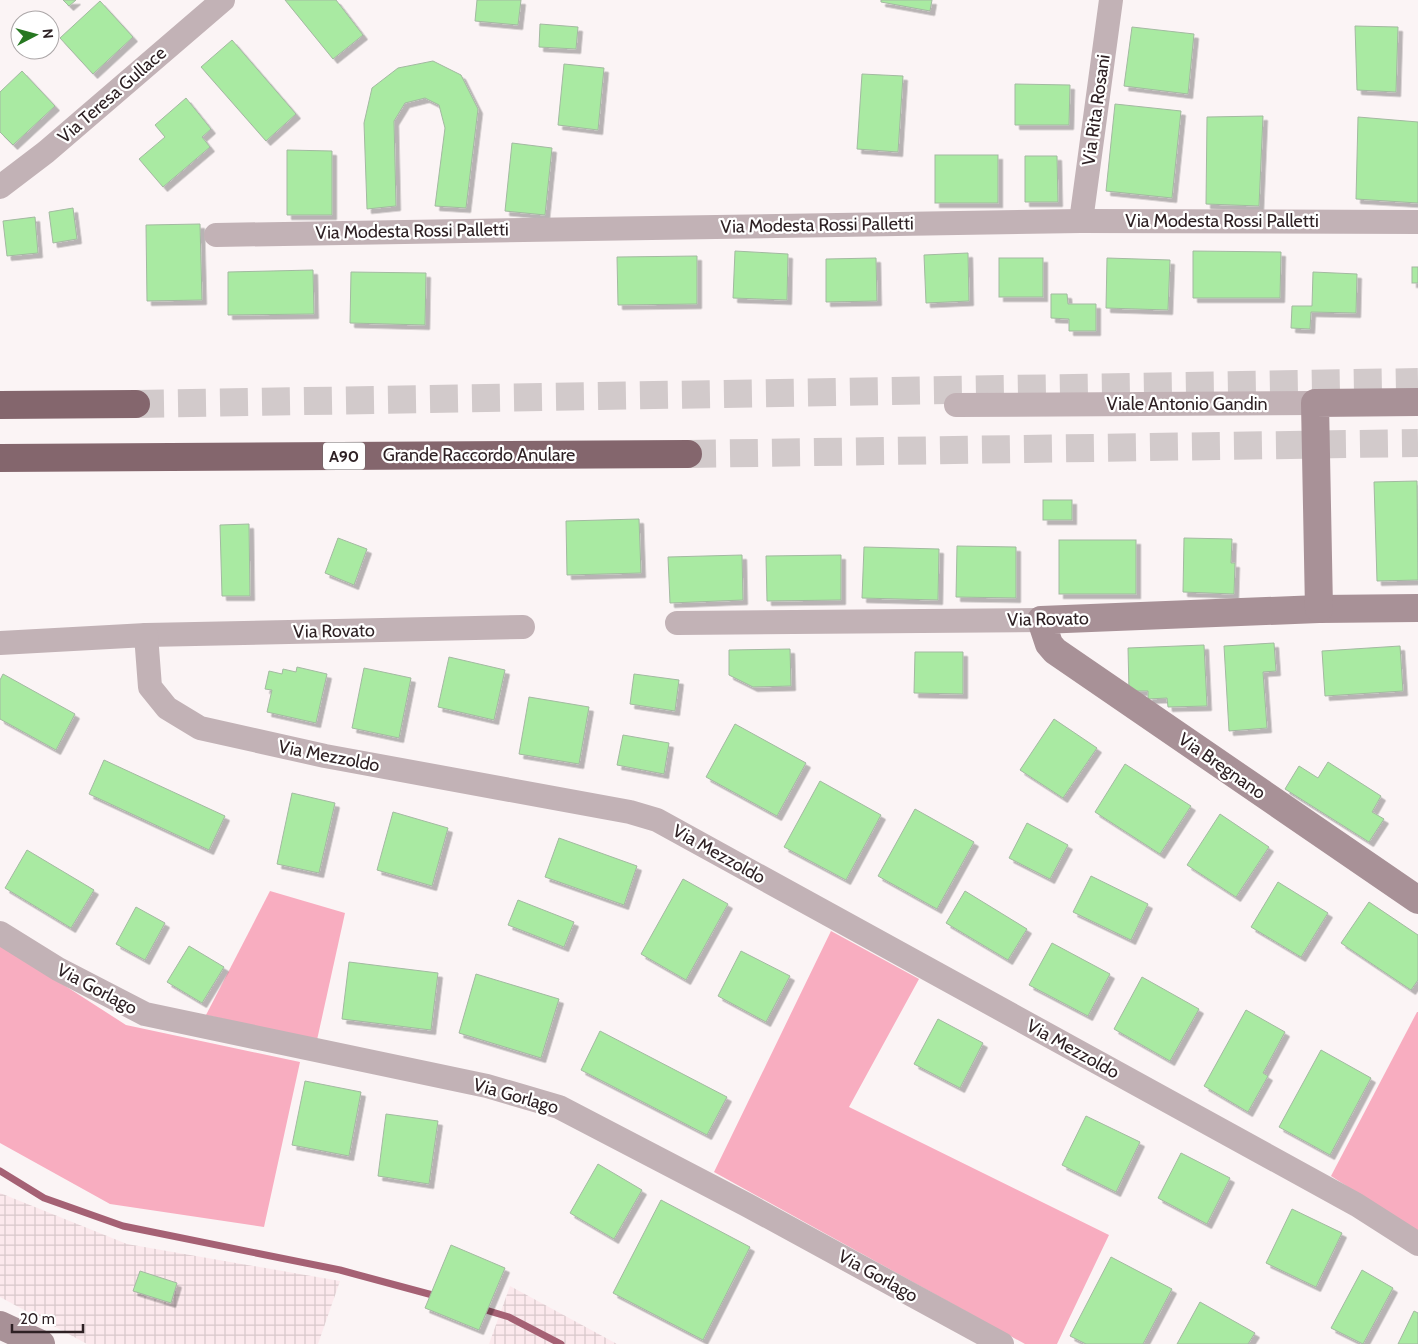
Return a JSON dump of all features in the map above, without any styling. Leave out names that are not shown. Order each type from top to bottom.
[{"type":"highway","points":[[0,405],[136,404]]},
{"type":"highway","name":"Grande Raccordo Anulare","points":[[0,458],[688,454]]},
{"type":"street","name":"Via Teresa Gullace","points":[[0,187],[46,152],[223,0]]},
{"type":"street","name":"Via Rita Rosani","points":[[1081,221],[1111,0]]},
{"type":"street","name":"Via Modesta Rossi Palletti","points":[[216,235],[1081,221],[1418,222]]},
{"type":"street","name":"Viale Antonio Gandin","points":[[956,405],[1418,402]]},
{"type":"street","points":[[1315,403],[1319,609]]},
{"type":"street","name":"Via Rovato","points":[[677,623],[1041,620],[1319,609],[1418,608]]},
{"type":"street","name":"Via Bregnano","points":[[1041,620],[1048,644],[1055,650],[1418,900]]},
{"type":"street","name":"Via Rovato","points":[[146,635],[523,627]]},
{"type":"street","points":[[0,643],[146,635]]},
{"type":"street","name":"Via Mezzoldo","points":[[146,635],[150,687],[168,708],[200,728],[325,756],[630,812],[657,820],[1357,1205],[1418,1244]]},
{"type":"street","name":"Via Gorlago","points":[[0,933],[58,969],[145,1014],[487,1086],[559,1107],[748,1205],[1002,1344]]},
{"type":"street","points":[[0,1324],[41,1344]]},
{"type":"shaded area","points":[[270,891],[345,913],[317,1040],[206,1015]]},
{"type":"shaded area","points":[[831,931],[919,979],[849,1107],[1109,1235],[1057,1344],[1025,1344],[714,1172]]},
{"type":"shaded area","points":[[0,944],[126,1025],[300,1062],[264,1227],[110,1204],[0,1143]]},
{"type":"shaded area","points":[[1418,1012],[1418,1232],[1331,1176]]},
{"type":"shaded area","points":[[0,1193],[127,1244],[340,1281],[318,1344],[87,1344],[0,1297]]},
{"type":"shaded area","points":[[510,1286],[617,1344],[489,1344]]},
{"type":"building","points":[[63,0],[76,0],[69,6]]},
{"type":"building","points":[[285,0],[336,0],[363,35],[333,59]]},
{"type":"building","points":[[477,0],[521,0],[518,25],[475,21]]},
{"type":"building","points":[[881,0],[932,0],[930,11],[881,2]]},
{"type":"building","points":[[100,1],[133,37],[93,74],[60,38]]},
{"type":"building","points":[[540,24],[578,27],[576,49],[539,47]]},
{"type":"building","points":[[1355,26],[1398,27],[1396,92],[1357,90]]},
{"type":"building","points":[[1132,27],[1194,34],[1188,94],[1124,86]]},
{"type":"building","points":[[232,40],[296,114],[266,141],[201,67]]},
{"type":"building","points":[[433,61],[461,75],[478,109],[466,208],[435,206],[445,128],[439,105],[425,98],[405,103],[394,121],[396,206],[367,209],[364,123],[372,88],[398,68]]},
{"type":"building","points":[[564,64],[604,68],[598,130],[558,125]]},
{"type":"building","points":[[22,71],[55,106],[13,145],[0,132],[0,92]]},
{"type":"building","points":[[862,74],[903,76],[898,152],[857,149]]},
{"type":"building","points":[[1015,84],[1070,85],[1069,125],[1015,125]]},
{"type":"building","points":[[186,98],[211,129],[202,137],[210,147],[163,187],[139,159],[165,137],[155,125]]},
{"type":"building","points":[[1115,104],[1181,111],[1172,198],[1106,191]]},
{"type":"building","points":[[1263,116],[1259,206],[1206,204],[1207,117]]},
{"type":"building","points":[[1358,117],[1418,122],[1418,203],[1356,199]]},
{"type":"building","points":[[512,143],[552,148],[545,215],[505,211]]},
{"type":"building","points":[[287,150],[332,151],[332,215],[287,215]]},
{"type":"building","points":[[935,155],[998,155],[998,203],[935,203]]},
{"type":"building","points":[[1025,156],[1057,156],[1058,202],[1025,202]]},
{"type":"building","points":[[73,208],[77,239],[53,243],[49,212]]},
{"type":"building","points":[[35,217],[38,253],[7,256],[3,221]]},
{"type":"building","points":[[200,224],[202,300],[147,301],[146,225]]},
{"type":"building","points":[[735,251],[788,254],[787,300],[733,298]]},
{"type":"building","points":[[1193,251],[1281,252],[1280,298],[1193,298]]},
{"type":"building","points":[[968,253],[969,301],[926,303],[924,255]]},
{"type":"building","points":[[697,256],[697,304],[618,305],[617,257]]},
{"type":"building","points":[[876,258],[877,301],[826,302],[826,259]]},
{"type":"building","points":[[999,258],[1043,258],[1043,297],[999,297]]},
{"type":"building","points":[[1107,258],[1170,260],[1168,310],[1106,308]]},
{"type":"building","points":[[1412,267],[1418,267],[1418,283],[1412,283]]},
{"type":"building","points":[[313,270],[314,314],[228,315],[228,272]]},
{"type":"building","points":[[351,272],[426,273],[425,325],[350,323]]},
{"type":"building","points":[[1313,272],[1357,274],[1356,313],[1311,312],[1310,329],[1291,328],[1292,306],[1312,306]]},
{"type":"building","points":[[1051,294],[1067,294],[1068,304],[1096,304],[1096,331],[1069,331],[1069,319],[1051,318]]},
{"type":"building","points":[[1417,481],[1418,580],[1377,581],[1374,482]]},
{"type":"building","points":[[1043,500],[1072,500],[1072,520],[1043,520]]},
{"type":"building","points":[[639,519],[641,573],[567,575],[566,521]]},
{"type":"building","points":[[249,524],[250,596],[222,596],[220,525]]},
{"type":"building","points":[[338,538],[367,549],[354,585],[325,573]]},
{"type":"building","points":[[1184,538],[1232,539],[1231,563],[1235,563],[1234,594],[1183,592]]},
{"type":"building","points":[[1059,540],[1136,540],[1136,594],[1059,594]]},
{"type":"building","points":[[957,546],[1016,547],[1016,598],[956,597]]},
{"type":"building","points":[[864,547],[939,549],[938,600],[862,598]]},
{"type":"building","points":[[742,555],[743,600],[670,603],[668,557]]},
{"type":"building","points":[[841,555],[841,600],[767,601],[766,556]]},
{"type":"building","points":[[1274,643],[1276,671],[1263,672],[1267,728],[1229,731],[1224,646]]},
{"type":"building","points":[[1204,645],[1207,706],[1168,707],[1167,698],[1148,699],[1148,691],[1129,691],[1128,648]]},
{"type":"building","points":[[1400,646],[1403,691],[1325,696],[1322,651]]},
{"type":"building","points":[[790,649],[791,686],[753,687],[729,675],[729,650]]},
{"type":"building","points":[[915,652],[963,652],[963,694],[914,693]]},
{"type":"building","points":[[449,657],[505,670],[494,720],[438,707]]},
{"type":"building","points":[[297,667],[327,674],[316,723],[267,712],[272,690],[265,689],[269,671],[282,674],[283,669],[296,672]]},
{"type":"building","points":[[364,668],[411,678],[399,738],[352,728]]},
{"type":"building","points":[[3,674],[75,714],[56,750],[0,719],[0,680]]},
{"type":"building","points":[[634,674],[679,680],[675,711],[630,704]]},
{"type":"building","points":[[529,697],[589,707],[579,764],[519,754]]},
{"type":"building","points":[[1054,719],[1097,748],[1063,798],[1020,770]]},
{"type":"building","points":[[735,724],[806,763],[777,816],[706,777]]},
{"type":"building","points":[[623,735],[669,743],[664,774],[617,765]]},
{"type":"building","points":[[104,760],[225,816],[209,850],[89,794]]},
{"type":"building","points":[[1328,762],[1381,796],[1372,812],[1384,819],[1369,842],[1285,789],[1299,766],[1318,778]]},
{"type":"building","points":[[1125,764],[1191,806],[1160,854],[1095,812]]},
{"type":"building","points":[[820,781],[881,815],[846,880],[784,847]]},
{"type":"building","points":[[292,793],[335,803],[319,873],[277,864]]},
{"type":"building","points":[[915,809],[974,842],[937,909],[878,876]]},
{"type":"building","points":[[393,812],[448,828],[432,886],[377,870]]},
{"type":"building","points":[[1220,814],[1269,847],[1236,897],[1187,865]]},
{"type":"building","points":[[1027,823],[1068,845],[1050,879],[1009,858]]},
{"type":"building","points":[[559,838],[637,866],[624,905],[545,877]]},
{"type":"building","points":[[27,850],[94,890],[71,928],[5,888]]},
{"type":"building","points":[[1091,876],[1148,904],[1131,940],[1073,912]]},
{"type":"building","points":[[683,879],[728,904],[686,980],[641,954]]},
{"type":"building","points":[[1278,882],[1328,913],[1301,957],[1251,927]]},
{"type":"building","points":[[965,891],[1027,929],[1008,960],[946,923]]},
{"type":"building","points":[[518,900],[574,922],[564,947],[508,925]]},
{"type":"building","points":[[1369,902],[1418,935],[1418,980],[1411,990],[1341,943]]},
{"type":"building","points":[[136,907],[165,923],[145,960],[116,944]]},
{"type":"building","points":[[1052,943],[1110,974],[1088,1016],[1029,985]]},
{"type":"building","points":[[189,946],[224,967],[202,1003],[167,982]]},
{"type":"building","points":[[741,951],[790,976],[766,1022],[718,996]]},
{"type":"building","points":[[349,962],[438,973],[431,1030],[342,1019]]},
{"type":"building","points":[[476,974],[559,999],[541,1058],[459,1033]]},
{"type":"building","points":[[1142,977],[1199,1009],[1170,1061],[1114,1029]]},
{"type":"building","points":[[1246,1010],[1285,1032],[1263,1073],[1268,1076],[1248,1112],[1204,1086]]},
{"type":"building","points":[[938,1019],[983,1043],[960,1088],[914,1064]]},
{"type":"building","points":[[600,1031],[727,1097],[707,1135],[581,1070]]},
{"type":"building","points":[[1321,1050],[1371,1078],[1330,1155],[1279,1127]]},
{"type":"building","points":[[305,1081],[361,1092],[349,1156],[292,1145]]},
{"type":"building","points":[[386,1114],[438,1121],[429,1184],[378,1176]]},
{"type":"building","points":[[1086,1116],[1140,1142],[1116,1192],[1062,1165]]},
{"type":"building","points":[[1181,1153],[1230,1178],[1207,1224],[1158,1198]]},
{"type":"building","points":[[598,1164],[642,1190],[614,1239],[570,1213]]},
{"type":"building","points":[[661,1200],[750,1247],[703,1340],[613,1293]]},
{"type":"building","points":[[1292,1209],[1342,1233],[1316,1287],[1266,1263]]},
{"type":"building","points":[[451,1245],[505,1268],[479,1330],[425,1308]]},
{"type":"building","points":[[1111,1257],[1172,1289],[1143,1344],[1086,1344],[1070,1336]]},
{"type":"building","points":[[1362,1270],[1393,1288],[1363,1344],[1331,1328]]},
{"type":"building","points":[[140,1271],[177,1283],[171,1303],[133,1291]]},
{"type":"building","points":[[1200,1302],[1255,1333],[1248,1344],[1177,1344]]},
{"type":"building","points":[[1414,1311],[1418,1313],[1418,1344],[1398,1344]]},
{"type":"waterway","points":[[0,1171],[44,1198],[123,1226],[340,1270],[440,1297]]},
{"type":"waterway","points":[[479,1308],[509,1317],[561,1344]]},
{"type":"tunnel","points":[[136,404],[1418,382]]},
{"type":"tunnel","points":[[688,454],[1418,443]]}]
